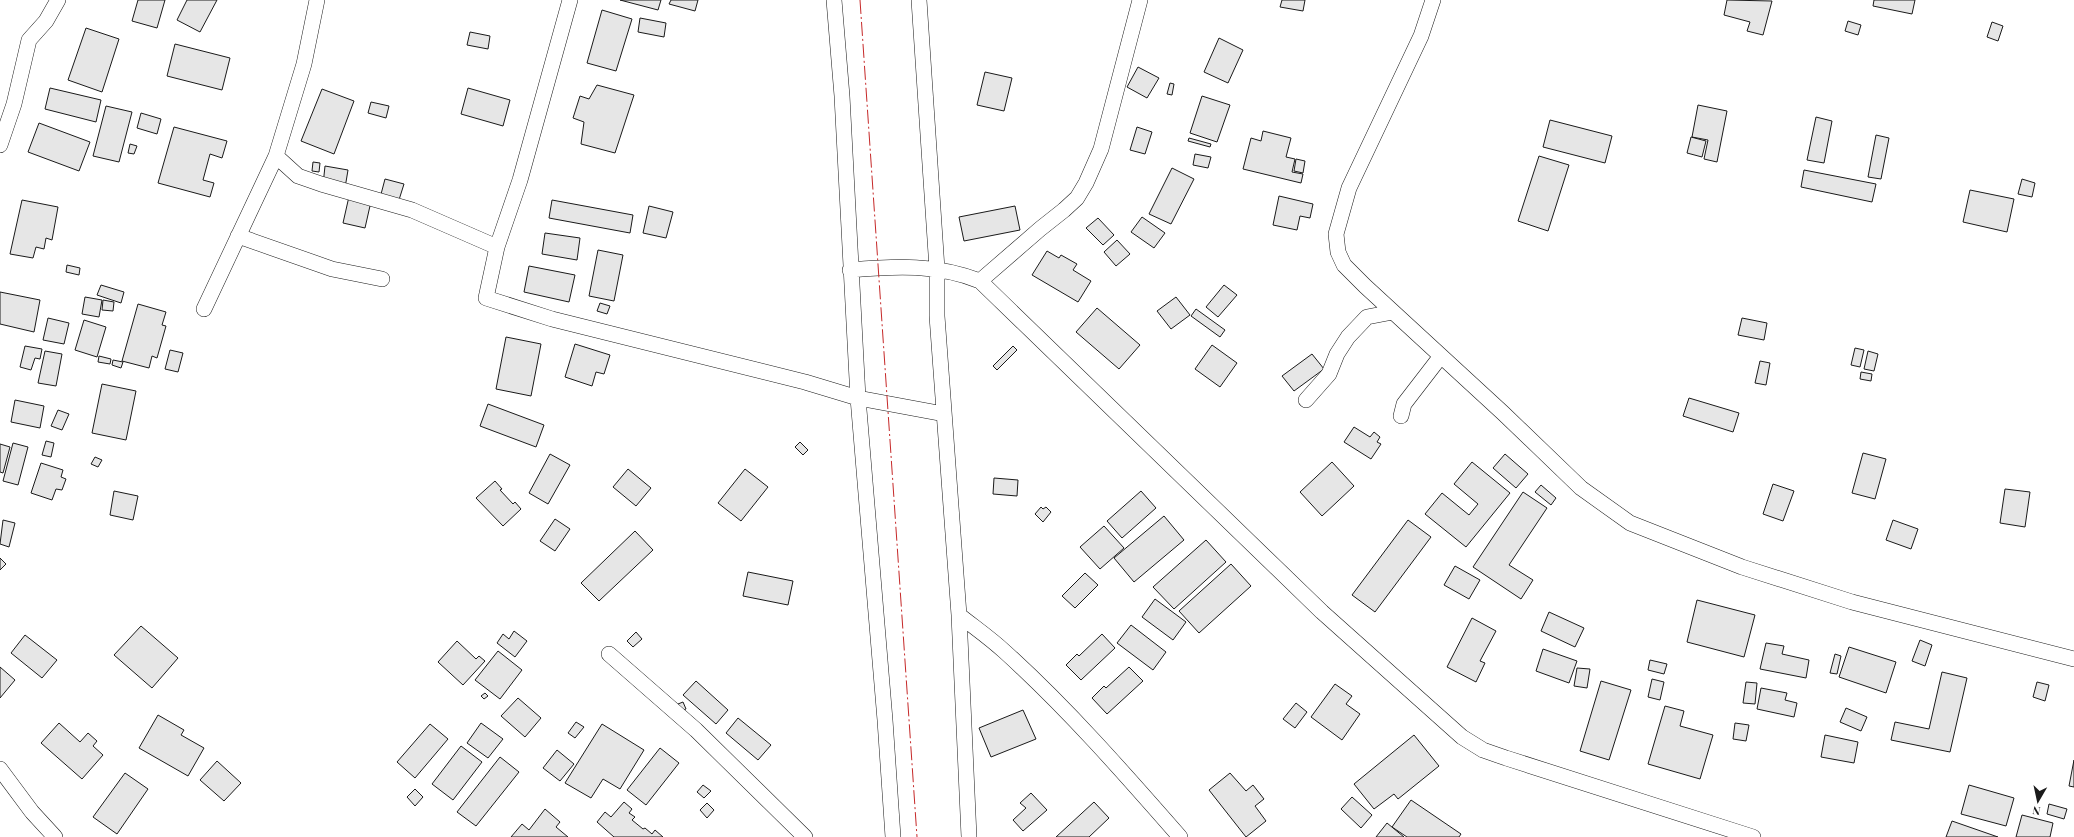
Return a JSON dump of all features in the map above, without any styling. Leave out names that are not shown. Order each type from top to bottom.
[{"type":"street","points":[[1,141],[14,104],[29,40],[46,21],[58,0]]},
{"type":"street","points":[[204,309],[276,156],[304,64],[317,0]]},
{"type":"street","points":[[570,0],[520,180],[497,247],[486,298],[552,319],[805,382],[858,398],[944,414]]},
{"type":"street","points":[[834,0],[842,96],[850,270],[858,398],[885,720],[893,837]]},
{"type":"street","points":[[919,0],[937,269],[937,316],[959,615],[969,837]]},
{"type":"street","points":[[980,281],[1077,198],[1086,183],[1101,149],[1140,0]]},
{"type":"street","points":[[1433,0],[1421,36],[1349,188],[1336,234],[1338,252],[1344,265],[1581,488],[1630,523],[1742,567],[1852,602],[2074,659]]},
{"type":"street","points":[[276,156],[298,176],[412,210],[497,247]]},
{"type":"street","points":[[238,236],[332,269],[382,279]]},
{"type":"street","points":[[850,270],[899,266],[937,269],[965,275],[980,281],[1322,612],[1462,737],[1483,750],[1506,758],[1752,837]]},
{"type":"street","points":[[1306,400],[1328,374],[1337,354],[1348,337],[1367,317],[1393,312]]},
{"type":"street","points":[[1401,416],[1404,404],[1441,356]]},
{"type":"street","points":[[959,615],[1003,650],[1049,696],[1116,764],[1180,837]]},
{"type":"street","points":[[609,654],[696,730],[805,837]]},
{"type":"street","points":[[0,768],[32,812],[55,837]]},
{"type":"building","points":[[138,0],[165,0],[157,28],[132,21]]},
{"type":"building","points":[[187,0],[217,0],[200,32],[177,20]]},
{"type":"building","points":[[620,0],[661,0],[658,10]]},
{"type":"building","points":[[671,0],[698,0],[695,11],[669,4]]},
{"type":"building","points":[[1282,0],[1305,0],[1303,11],[1280,7]]},
{"type":"building","points":[[1727,0],[1772,1],[1763,35],[1747,31],[1750,22],[1724,15]]},
{"type":"building","points":[[1874,0],[1915,0],[1912,14],[1873,6]]},
{"type":"building","points":[[602,10],[632,19],[616,71],[587,63]]},
{"type":"building","points":[[640,18],[666,23],[664,37],[638,32]]},
{"type":"building","points":[[1848,21],[1861,25],[1858,35],[1845,31]]},
{"type":"building","points":[[1992,22],[2003,26],[1998,41],[1987,37]]},
{"type":"building","points":[[86,28],[119,39],[102,92],[68,80]]},
{"type":"building","points":[[470,32],[490,36],[488,49],[467,45]]},
{"type":"building","points":[[1219,38],[1243,50],[1228,83],[1204,72]]},
{"type":"building","points":[[175,44],[230,58],[222,90],[167,76]]},
{"type":"building","points":[[1138,67],[1159,78],[1147,98],[1127,87]]},
{"type":"building","points":[[985,72],[1012,78],[1004,111],[977,105]]},
{"type":"building","points":[[1170,83],[1174,84],[1172,95],[1167,94]]},
{"type":"building","points":[[597,85],[634,95],[615,153],[581,144],[584,122],[573,118],[580,96],[589,99]]},
{"type":"building","points":[[50,88],[101,100],[96,122],[45,109]]},
{"type":"building","points":[[468,88],[510,100],[503,126],[461,114]]},
{"type":"building","points":[[322,89],[354,101],[334,154],[301,141]]},
{"type":"building","points":[[1202,96],[1230,105],[1217,142],[1190,133]]},
{"type":"building","points":[[371,102],[389,106],[386,118],[368,113]]},
{"type":"building","points":[[1698,105],[1727,111],[1717,162],[1704,159],[1708,140],[1692,137]]},
{"type":"building","points":[[106,106],[132,112],[119,162],[93,156]]},
{"type":"building","points":[[141,113],[161,119],[157,134],[137,128]]},
{"type":"building","points":[[1816,117],[1832,121],[1824,163],[1807,160]]},
{"type":"building","points":[[1550,120],[1612,136],[1605,163],[1543,147]]},
{"type":"building","points":[[39,123],[90,142],[79,171],[28,152]]},
{"type":"building","points":[[174,127],[227,141],[222,158],[210,154],[203,180],[214,183],[210,197],[158,183]]},
{"type":"building","points":[[1137,127],[1152,132],[1145,154],[1130,150]]},
{"type":"building","points":[[1263,131],[1291,138],[1286,157],[1295,159],[1292,172],[1303,174],[1301,183],[1243,169],[1251,138],[1261,141]]},
{"type":"building","points":[[1876,135],[1889,138],[1881,179],[1868,177]]},
{"type":"building","points":[[1691,137],[1706,141],[1702,157],[1687,153]]},
{"type":"building","points":[[1189,138],[1211,144],[1210,147],[1188,141]]},
{"type":"building","points":[[130,144],[137,146],[134,154],[128,153]]},
{"type":"building","points":[[1195,154],[1211,157],[1208,168],[1193,165]]},
{"type":"building","points":[[1539,156],[1569,165],[1548,231],[1518,221]]},
{"type":"building","points":[[1296,159],[1305,161],[1303,173],[1294,171]]},
{"type":"building","points":[[313,162],[320,163],[319,172],[312,171]]},
{"type":"building","points":[[325,166],[348,170],[345,188],[323,185]]},
{"type":"building","points":[[1172,168],[1194,179],[1171,224],[1149,214]]},
{"type":"building","points":[[1804,170],[1876,184],[1872,202],[1801,187]]},
{"type":"building","points":[[385,179],[404,184],[398,203],[380,198]]},
{"type":"building","points":[[2022,179],[2035,183],[2032,197],[2018,194]]},
{"type":"building","points":[[1970,190],[2014,199],[2007,232],[1963,222]]},
{"type":"building","points":[[350,192],[372,197],[365,228],[343,223]]},
{"type":"building","points":[[1279,196],[1313,204],[1310,218],[1300,216],[1297,230],[1273,225]]},
{"type":"building","points":[[22,200],[58,207],[52,240],[46,238],[44,249],[36,247],[33,258],[10,254]]},
{"type":"building","points":[[552,200],[633,215],[630,233],[549,218]]},
{"type":"building","points":[[649,206],[673,212],[666,238],[643,233]]},
{"type":"building","points":[[1015,206],[1020,230],[964,241],[959,217]]},
{"type":"building","points":[[1142,217],[1165,233],[1154,248],[1131,232]]},
{"type":"building","points":[[1098,218],[1114,235],[1103,245],[1086,228]]},
{"type":"building","points":[[545,233],[580,238],[577,260],[542,254]]},
{"type":"building","points":[[1117,240],[1130,254],[1116,266],[1104,252]]},
{"type":"building","points":[[598,250],[623,255],[614,301],[589,296]]},
{"type":"building","points":[[1047,251],[1059,258],[1061,255],[1077,264],[1073,270],[1091,281],[1078,302],[1032,275]]},
{"type":"building","points":[[67,265],[80,268],[79,275],[66,272]]},
{"type":"building","points":[[529,266],[575,275],[569,302],[524,292]]},
{"type":"building","points":[[101,285],[124,292],[121,303],[97,295]]},
{"type":"building","points":[[1224,285],[1237,295],[1218,317],[1206,307]]},
{"type":"building","points":[[0,292],[40,300],[34,332],[0,324]]},
{"type":"building","points":[[85,297],[102,300],[99,317],[82,314]]},
{"type":"building","points":[[1176,297],[1190,315],[1171,329],[1157,311]]},
{"type":"building","points":[[103,300],[114,302],[113,311],[102,310]]},
{"type":"building","points":[[600,303],[610,306],[607,314],[597,311]]},
{"type":"building","points":[[138,304],[166,312],[162,325],[166,326],[157,358],[152,356],[149,368],[122,361]]},
{"type":"building","points":[[1097,308],[1140,345],[1119,369],[1076,332]]},
{"type":"building","points":[[1196,309],[1225,330],[1220,337],[1191,316]]},
{"type":"building","points":[[48,318],[69,323],[64,344],[43,340]]},
{"type":"building","points":[[1742,318],[1767,323],[1764,340],[1738,335]]},
{"type":"building","points":[[84,320],[106,327],[97,357],[75,350]]},
{"type":"building","points":[[506,337],[541,344],[531,396],[496,389]]},
{"type":"building","points":[[575,344],[610,355],[604,374],[596,372],[592,386],[565,377]]},
{"type":"building","points":[[1212,345],[1237,363],[1220,387],[1195,369]]},
{"type":"building","points":[[25,346],[42,349],[40,359],[35,358],[31,370],[20,367]]},
{"type":"building","points":[[1013,346],[1017,350],[997,370],[993,366]]},
{"type":"building","points":[[1855,348],[1864,350],[1860,367],[1851,365]]},
{"type":"building","points":[[170,350],[183,353],[178,372],[165,369]]},
{"type":"building","points":[[45,351],[62,354],[56,386],[38,383]]},
{"type":"building","points":[[1868,351],[1878,354],[1874,371],[1864,369]]},
{"type":"building","points":[[1312,354],[1324,369],[1294,391],[1282,376]]},
{"type":"building","points":[[99,356],[111,359],[110,364],[98,362]]},
{"type":"building","points":[[113,360],[123,362],[121,368],[112,365]]},
{"type":"building","points":[[1760,361],[1770,363],[1766,385],[1755,383]]},
{"type":"building","points":[[1861,372],[1872,374],[1871,381],[1860,379]]},
{"type":"building","points":[[102,384],[136,391],[126,440],[92,433]]},
{"type":"building","points":[[1689,398],[1739,413],[1733,432],[1683,416]]},
{"type":"building","points":[[15,400],[44,406],[40,428],[11,422]]},
{"type":"building","points":[[488,404],[544,425],[536,447],[480,426]]},
{"type":"building","points":[[58,410],[69,414],[62,430],[51,426]]},
{"type":"building","points":[[1354,427],[1370,437],[1374,432],[1380,437],[1377,442],[1381,444],[1371,459],[1344,442]]},
{"type":"building","points":[[46,441],[54,443],[51,457],[42,455]]},
{"type":"building","points":[[800,442],[808,450],[803,455],[795,447]]},
{"type":"building","points":[[13,443],[28,447],[18,485],[3,481]]},
{"type":"building","points":[[0,444],[10,447],[3,473],[0,472]]},
{"type":"building","points":[[1863,453],[1886,459],[1875,499],[1852,493]]},
{"type":"building","points":[[550,454],[570,465],[548,504],[529,493]]},
{"type":"building","points":[[1505,454],[1528,474],[1516,488],[1493,468]]},
{"type":"building","points":[[95,457],[102,460],[98,467],[91,464]]},
{"type":"building","points":[[1332,462],[1354,486],[1322,516],[1300,492]]},
{"type":"building","points":[[1472,462],[1510,493],[1466,547],[1425,514],[1442,493],[1469,515],[1478,504],[1454,484]]},
{"type":"building","points":[[41,463],[63,470],[61,477],[66,479],[62,490],[56,489],[52,500],[31,493]]},
{"type":"building","points":[[628,469],[651,488],[636,506],[613,487]]},
{"type":"building","points":[[745,469],[768,487],[741,521],[718,503]]},
{"type":"building","points":[[994,478],[1018,480],[1017,496],[993,494]]},
{"type":"building","points":[[495,481],[502,489],[500,490],[513,504],[515,502],[521,509],[503,526],[476,498]]},
{"type":"building","points":[[1773,484],[1794,491],[1783,521],[1763,514]]},
{"type":"building","points":[[1541,485],[1556,498],[1551,505],[1535,492]]},
{"type":"building","points":[[2005,489],[2030,492],[2025,527],[2000,523]]},
{"type":"building","points":[[114,491],[138,496],[133,520],[110,515]]},
{"type":"building","points":[[1141,491],[1156,508],[1122,538],[1107,521]]},
{"type":"building","points":[[1523,492],[1547,508],[1509,565],[1533,580],[1521,599],[1473,567]]},
{"type":"building","points":[[1041,507],[1043,509],[1046,507],[1051,512],[1043,522],[1035,514]]},
{"type":"building","points":[[1164,516],[1184,540],[1134,582],[1114,558]]},
{"type":"building","points":[[555,519],[570,529],[555,551],[540,541]]},
{"type":"building","points":[[3,520],[15,523],[9,547],[0,544]]},
{"type":"building","points":[[1408,520],[1431,537],[1375,612],[1352,595]]},
{"type":"building","points":[[1893,520],[1918,529],[1911,549],[1886,540]]},
{"type":"building","points":[[1104,526],[1124,548],[1100,569],[1080,547]]},
{"type":"building","points":[[635,531],[653,550],[599,601],[581,583]]},
{"type":"building","points":[[1206,540],[1226,562],[1174,609],[1153,587]]},
{"type":"building","points":[[0,558],[6,564],[0,570]]},
{"type":"building","points":[[1231,564],[1251,586],[1199,633],[1179,611]]},
{"type":"building","points":[[1455,566],[1480,580],[1469,599],[1444,585]]},
{"type":"building","points":[[748,572],[793,581],[788,605],[743,596]]},
{"type":"building","points":[[1085,573],[1098,585],[1075,608],[1062,596]]},
{"type":"building","points":[[1155,599],[1186,622],[1173,640],[1142,617]]},
{"type":"building","points":[[1697,600],[1755,615],[1744,657],[1687,642]]},
{"type":"building","points":[[1549,612],[1584,628],[1575,647],[1541,631]]},
{"type":"building","points":[[1472,618],[1496,631],[1480,661],[1485,663],[1476,682],[1447,667]]},
{"type":"building","points":[[1131,625],[1166,652],[1153,670],[1117,643]]},
{"type":"building","points":[[141,626],[178,658],[152,688],[114,655]]},
{"type":"building","points":[[514,631],[527,641],[515,657],[497,643],[503,634],[509,639]]},
{"type":"building","points":[[636,632],[642,639],[633,647],[627,641]]},
{"type":"building","points":[[1102,634],[1115,648],[1081,680],[1066,665],[1077,654],[1079,656]]},
{"type":"building","points":[[25,635],[57,660],[42,678],[11,653]]},
{"type":"building","points":[[1920,640],[1932,645],[1925,666],[1912,661]]},
{"type":"building","points":[[457,641],[476,659],[479,656],[485,661],[463,685],[438,662]]},
{"type":"building","points":[[1766,643],[1784,646],[1782,654],[1809,660],[1806,678],[1760,669]]},
{"type":"building","points":[[1849,647],[1896,662],[1886,693],[1839,677]]},
{"type":"building","points":[[1543,649],[1577,661],[1569,683],[1536,671]]},
{"type":"building","points":[[498,651],[522,670],[500,699],[475,680]]},
{"type":"building","points":[[1835,654],[1841,656],[1837,674],[1830,673]]},
{"type":"building","points":[[1650,660],[1667,664],[1664,674],[1648,670]]},
{"type":"building","points":[[0,667],[15,680],[0,698]]},
{"type":"building","points":[[1129,667],[1143,681],[1107,714],[1092,698],[1104,686],[1106,688]]},
{"type":"building","points":[[1577,668],[1590,669],[1587,688],[1574,686]]},
{"type":"building","points":[[1942,672],[1967,678],[1950,752],[1891,740],[1895,722],[1929,729]]},
{"type":"building","points":[[1652,679],[1664,682],[1660,700],[1648,697]]},
{"type":"building","points":[[696,681],[728,710],[716,724],[683,695]]},
{"type":"building","points":[[1601,681],[1631,690],[1609,760],[1580,751]]},
{"type":"building","points":[[1746,682],[1757,683],[1755,704],[1743,703]]},
{"type":"building","points":[[2037,682],[2049,685],[2045,701],[2033,697]]},
{"type":"building","points":[[1335,684],[1352,696],[1346,704],[1360,714],[1342,740],[1311,717]]},
{"type":"building","points":[[1761,688],[1787,693],[1785,700],[1797,703],[1794,717],[1757,709]]},
{"type":"building","points":[[485,693],[488,696],[484,699],[481,696]]},
{"type":"building","points":[[518,698],[541,718],[525,737],[501,716]]},
{"type":"building","points":[[683,702],[686,709],[681,711],[678,704]]},
{"type":"building","points":[[1296,703],[1307,712],[1295,728],[1283,719]]},
{"type":"building","points":[[1665,706],[1684,711],[1680,726],[1713,735],[1700,779],[1648,764]]},
{"type":"building","points":[[1846,708],[1867,717],[1861,731],[1840,722]]},
{"type":"building","points":[[1023,710],[1036,739],[991,757],[979,728]]},
{"type":"building","points":[[158,715],[184,730],[181,735],[204,748],[188,776],[139,748]]},
{"type":"building","points":[[738,718],[771,745],[758,760],[726,733]]},
{"type":"building","points":[[576,722],[584,727],[575,738],[568,733]]},
{"type":"building","points":[[59,723],[80,742],[88,733],[97,741],[93,746],[103,755],[82,779],[41,743]]},
{"type":"building","points":[[481,723],[503,739],[488,758],[467,743]]},
{"type":"building","points":[[1735,723],[1749,725],[1746,741],[1733,739]]},
{"type":"building","points":[[430,724],[448,739],[415,778],[397,762]]},
{"type":"building","points":[[602,724],[644,750],[620,789],[603,779],[591,798],[565,783]]},
{"type":"building","points":[[1414,735],[1439,766],[1398,799],[1394,794],[1374,809],[1354,784]]},
{"type":"building","points":[[1825,735],[1858,742],[1854,763],[1821,757]]},
{"type":"building","points":[[461,746],[482,762],[453,800],[432,784]]},
{"type":"building","points":[[660,748],[679,763],[646,805],[627,790]]},
{"type":"building","points":[[557,750],[574,764],[560,781],[543,768]]},
{"type":"building","points":[[500,757],[519,772],[476,826],[457,812]]},
{"type":"building","points":[[2074,760],[2074,787],[2069,786]]},
{"type":"building","points":[[217,761],[241,783],[224,801],[200,780]]},
{"type":"building","points":[[125,773],[148,789],[117,834],[93,817]]},
{"type":"building","points":[[1230,773],[1246,791],[1253,785],[1264,799],[1255,806],[1266,821],[1246,837],[1209,790]]},
{"type":"building","points":[[703,785],[711,791],[704,798],[697,792]]},
{"type":"building","points":[[1969,785],[2014,798],[2006,826],[1961,814]]},
{"type":"building","points":[[415,789],[423,797],[415,806],[407,797]]},
{"type":"building","points":[[1031,793],[1047,810],[1023,831],[1013,820],[1026,808],[1020,803]]},
{"type":"building","points":[[1352,797],[1372,815],[1361,828],[1341,809]]},
{"type":"building","points":[[1411,800],[1461,834],[1459,837],[1407,837],[1392,827]]},
{"type":"building","points":[[624,802],[632,809],[629,813],[635,817],[632,820],[652,834],[655,830],[663,837],[614,837],[597,822],[605,812],[611,817]]},
{"type":"building","points":[[1094,802],[1109,818],[1089,837],[1056,837]]},
{"type":"building","points":[[707,803],[714,810],[707,818],[700,810]]},
{"type":"building","points":[[2049,804],[2067,809],[2064,819],[2047,814]]},
{"type":"building","points":[[545,809],[560,822],[556,827],[568,837],[511,837],[522,824],[529,830]]},
{"type":"building","points":[[2022,815],[2053,823],[2050,837],[2016,837]]},
{"type":"building","points":[[1952,821],[1998,837],[1946,837]]},
{"type":"building","points":[[1387,823],[1404,837],[1376,837]]},
{"type":"power","points":[[860,0],[917,837]]}]
